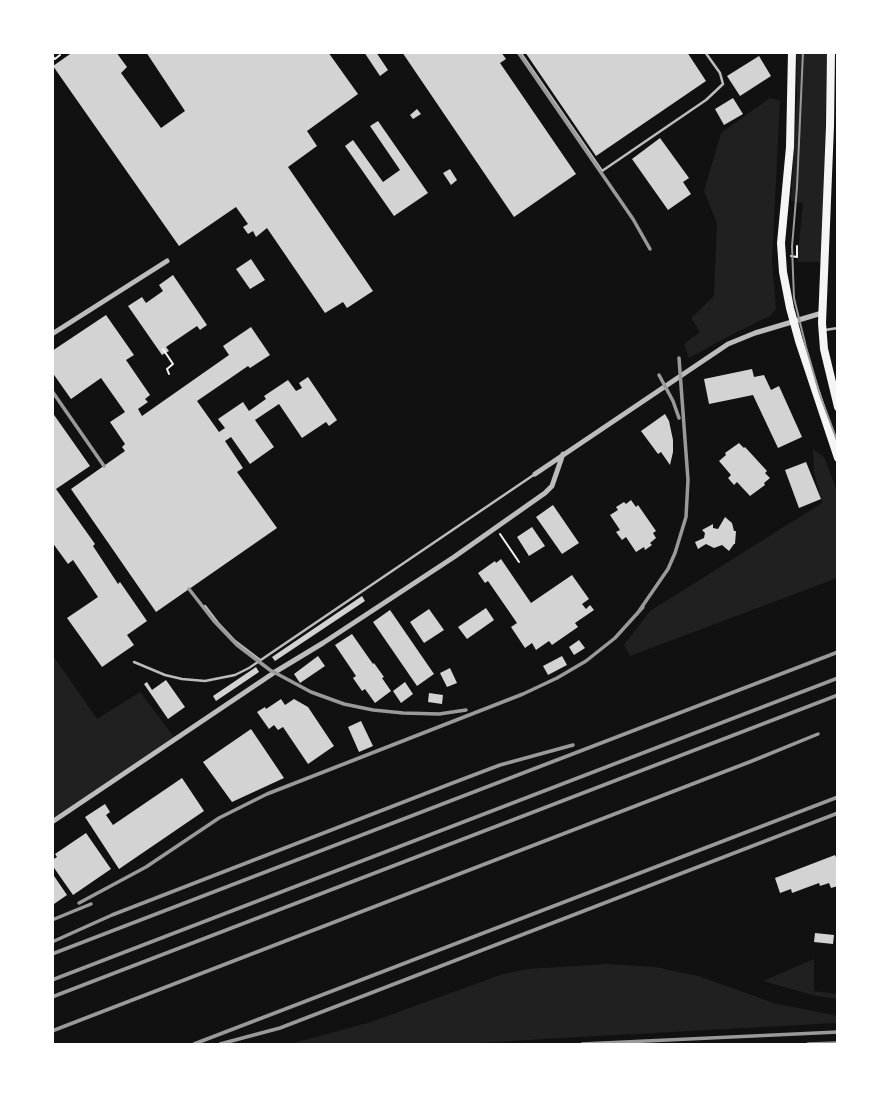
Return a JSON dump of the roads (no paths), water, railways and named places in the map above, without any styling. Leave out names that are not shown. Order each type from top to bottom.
[{"type":"main road","points":[[792,52],[790,147],[782,256],[785,283],[793,321],[838,458]]},
{"type":"main road","points":[[831,52],[834,102],[822,331],[828,371],[838,407]]},
{"type":"street","points":[[52,334],[167,261]]},
{"type":"street","points":[[536,474],[728,344],[822,313]]},
{"type":"street","points":[[52,822],[545,493],[552,486],[563,454]]},
{"type":"lane","points":[[520,52],[602,171],[706,100],[723,85],[720,74],[705,53]]},
{"type":"lane","points":[[822,331],[838,328]]},
{"type":"lane","points":[[134,662],[165,675],[205,681],[235,675],[536,474]]},
{"type":"lane","points":[[205,606],[235,641],[260,660]]},
{"type":"tram line","points":[[803,52],[792,247],[794,298],[820,395],[838,443]]},
{"type":"railway","points":[[518,52],[633,219],[650,249]]},
{"type":"railway","points":[[637,614],[668,569],[686,517],[688,480],[679,358]]},
{"type":"railway","points":[[659,375],[679,418]]},
{"type":"railway","points":[[52,391],[104,466]]},
{"type":"railway","points":[[189,589],[237,645],[270,670],[311,692],[344,704],[373,710],[439,714],[466,710]]},
{"type":"railway","points":[[79,903],[146,867],[219,818],[267,794],[523,694],[557,678],[586,661],[615,638],[643,607]]},
{"type":"railway","points":[[52,954],[838,652]]},
{"type":"railway","points":[[52,980],[838,678]]},
{"type":"railway","points":[[52,997],[838,695]]},
{"type":"railway","points":[[52,1031],[818,734]]},
{"type":"railway","points":[[52,942],[112,915],[500,765],[573,745]]},
{"type":"railway","points":[[194,1044],[838,797]]},
{"type":"railway","points":[[220,1044],[280,1028],[838,813]]},
{"type":"railway","points":[[52,920],[91,904]]},
{"type":"railway","points":[[582,1044],[838,1032]]},
{"type":"railway","points":[[808,1044],[838,1043]]}]
